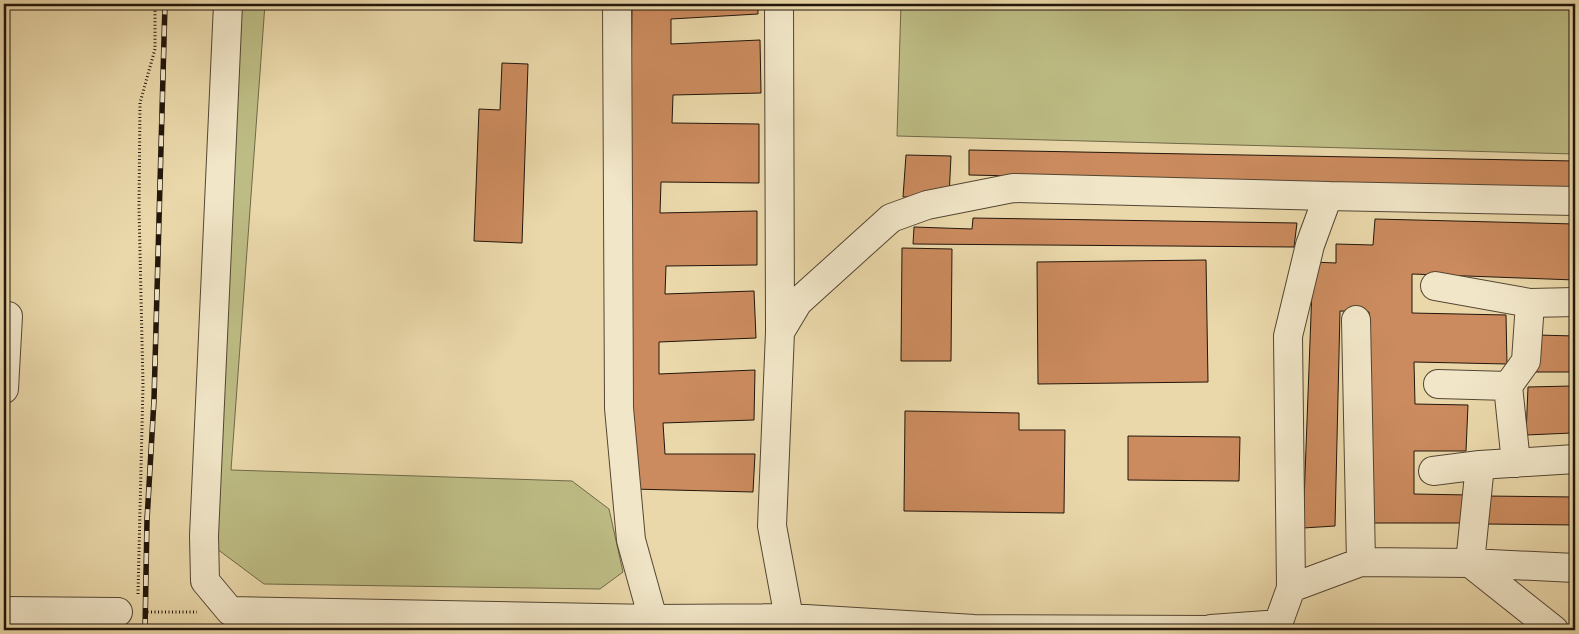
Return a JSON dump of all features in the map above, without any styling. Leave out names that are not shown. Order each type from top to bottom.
[{"type":"lane","points":[[228,4],[204,536],[205,581],[230,611],[653,619],[688,624],[789,618],[974,629],[1211,630],[1278,624],[1291,588],[1288,336],[1310,245],[1328,196]]},
{"type":"lane","points":[[617,4],[619,408],[631,540],[653,619]]},
{"type":"lane","points":[[779,4],[780,332],[772,526],[789,618]]},
{"type":"lane","points":[[780,332],[798,302],[891,218],[927,205],[1013,188],[1575,201]]},
{"type":"lane","points":[[1435,286],[1530,303],[1575,302]]},
{"type":"lane","points":[[1516,463],[1508,386],[1526,361],[1530,303]]},
{"type":"lane","points":[[4,389],[8,316]]},
{"type":"lane","points":[[1356,320],[1361,562]]},
{"type":"lane","points":[[1438,384],[1508,386]]},
{"type":"lane","points":[[1433,471],[1480,465],[1575,459]]},
{"type":"lane","points":[[1470,564],[1480,465]]},
{"type":"lane","points":[[1291,588],[1361,562],[1575,568]]},
{"type":"lane","points":[[1470,564],[1554,630]]},
{"type":"lane","points":[[4,611],[128,612]]},
{"type":"path","points":[[155,4],[155,49],[140,103],[139,208],[143,385],[128,612],[230,611]]},
{"type":"shaded area","points":[[230,4],[265,4],[231,470],[572,481],[609,509],[623,572],[600,589],[264,584],[213,546]]},
{"type":"shaded area","points":[[901,4],[1575,4],[1575,154],[897,136]]},
{"type":"building","points":[[632,4],[758,4],[758,14],[671,19],[671,44],[760,40],[761,93],[673,95],[672,123],[759,124],[759,183],[661,182],[660,213],[757,211],[757,265],[666,266],[665,294],[754,291],[756,338],[659,342],[659,374],[755,370],[754,420],[663,423],[665,454],[755,454],[753,492],[632,489],[629,293]]},
{"type":"building","points":[[502,63],[528,64],[522,243],[474,241],[479,109],[500,110]]},
{"type":"building","points":[[969,150],[1575,161],[1575,188],[969,175]]},
{"type":"building","points":[[906,155],[951,156],[949,197],[903,197]]},
{"type":"building","points":[[973,218],[1297,223],[1294,247],[913,244],[914,227],[972,229]]},
{"type":"building","points":[[1375,219],[1575,224],[1575,280],[1412,274],[1412,313],[1506,315],[1507,364],[1414,362],[1415,404],[1468,405],[1466,451],[1414,451],[1414,494],[1469,495],[1469,523],[1367,523],[1369,312],[1340,311],[1335,526],[1303,528],[1313,262],[1336,263],[1336,244],[1373,245]]},
{"type":"building","points":[[902,248],[952,249],[951,361],[901,361]]},
{"type":"building","points":[[1206,260],[1208,382],[1038,384],[1037,262]]},
{"type":"building","points":[[1537,335],[1575,336],[1575,372],[1531,372]]},
{"type":"building","points":[[1572,386],[1572,433],[1526,435],[1528,387]]},
{"type":"building","points":[[905,411],[1019,413],[1019,430],[1065,430],[1064,513],[904,511]]},
{"type":"building","points":[[1128,436],[1240,437],[1239,481],[1128,480]]},
{"type":"building","points":[[1486,496],[1575,497],[1575,525],[1486,524]]},
{"type":"railway","points":[[145,630],[147,520],[154,400],[165,4]]}]
